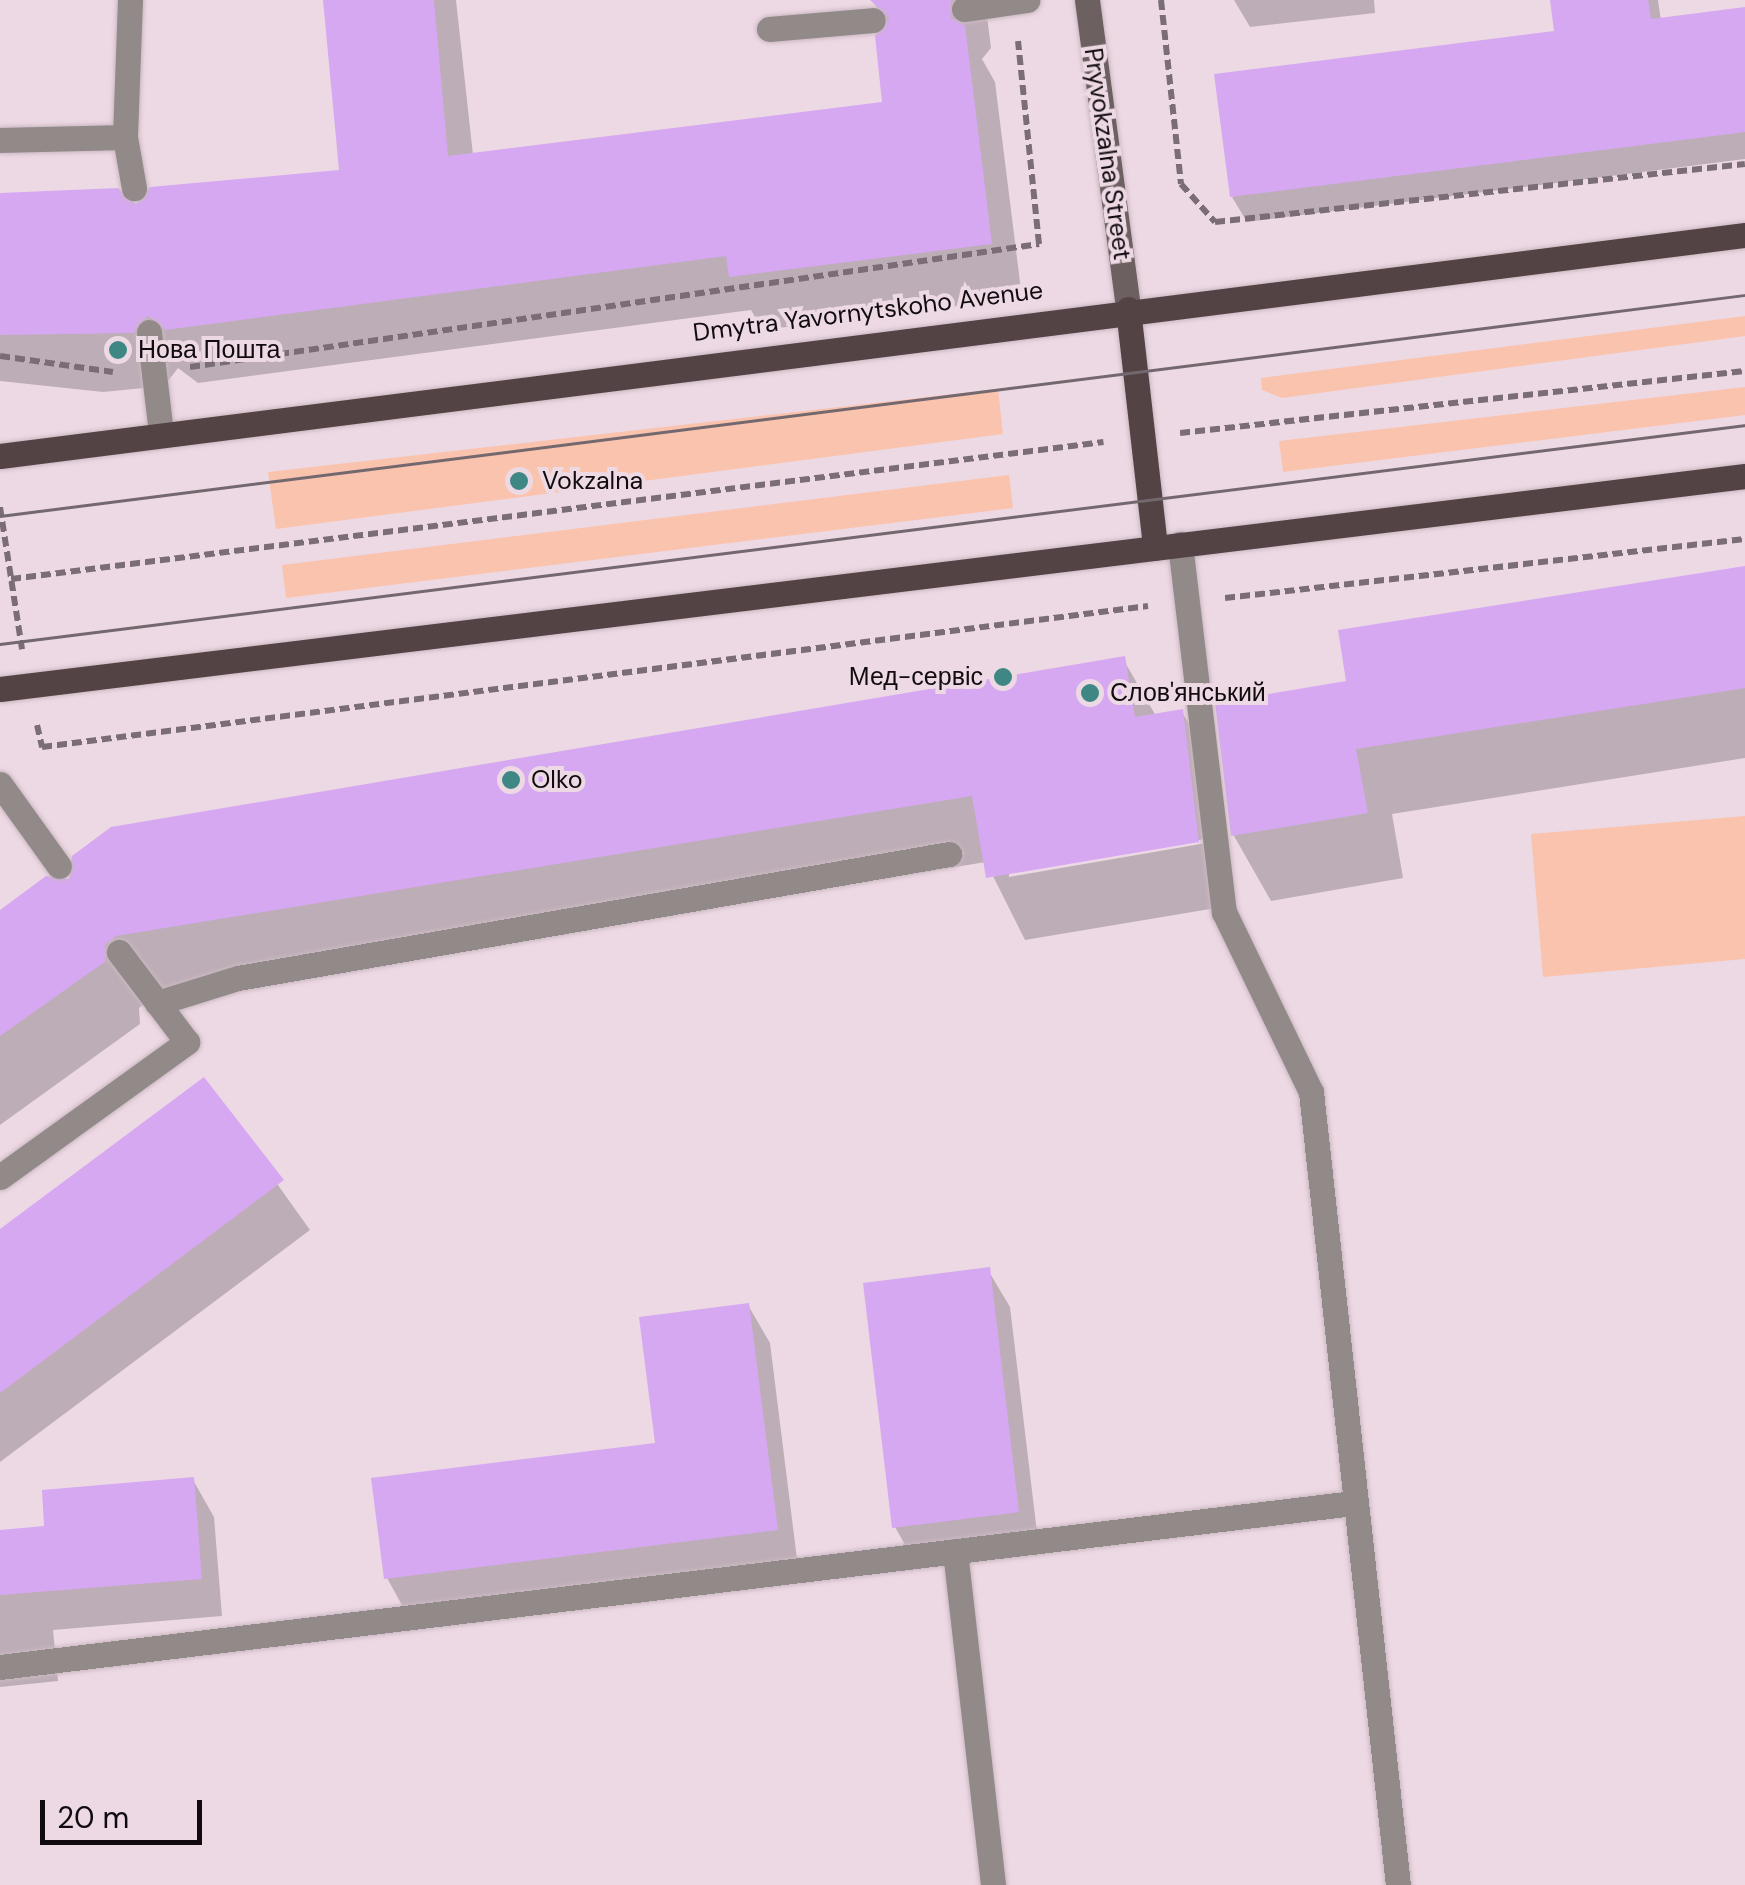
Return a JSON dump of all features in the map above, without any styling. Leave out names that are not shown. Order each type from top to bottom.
[{"type":"main road","name":"Pryvokzalna Street","points":[[1087,0],[1128,309]]},
{"type":"main road","name":"Dmytra Yavornytskoho Avenue","points":[[0,456],[161,432],[1745,234]]},
{"type":"main road","points":[[1128,309],[1143,438],[1168,545]]},
{"type":"main road","points":[[0,689],[1745,476]]},
{"type":"lane","points":[[130,0],[125,137],[134,188]]},
{"type":"lane","points":[[964,9],[1020,1]]},
{"type":"lane","points":[[769,29],[873,20]]},
{"type":"lane","points":[[0,140],[125,137]]},
{"type":"lane","points":[[149,332],[161,432]]},
{"type":"lane","points":[[1168,545],[1186,602],[1224,912],[1311,1092],[1353,1503],[1398,1885]]},
{"type":"lane","points":[[0,784],[59,866]]},
{"type":"lane","points":[[157,1003],[238,978],[950,854]]},
{"type":"lane","points":[[0,1176],[186,1042],[119,952]]},
{"type":"lane","points":[[0,1667],[1353,1503]]},
{"type":"lane","points":[[955,1552],[993,1885]]},
{"type":"path","points":[[1160,0],[1181,184],[1215,222],[1745,164]]},
{"type":"path","points":[[0,356],[153,372],[1040,244],[1020,1]]},
{"type":"path","points":[[11,579],[1143,438],[1745,371]]},
{"type":"path","points":[[0,507],[42,747],[1186,602],[1745,539]]},
{"type":"shaded area","points":[[1745,316],[1745,336],[1282,398],[1262,390],[1261,378]]},
{"type":"shaded area","points":[[1745,387],[1745,415],[1283,472],[1279,441]]},
{"type":"shaded area","points":[[998,389],[1003,434],[276,529],[268,472]]},
{"type":"shaded area","points":[[1009,475],[1013,508],[286,598],[282,565]]},
{"type":"shaded area","points":[[1745,816],[1745,959],[1543,977],[1531,834]]},
{"type":"building","points":[[323,0],[434,0],[448,156],[882,102],[875,36],[889,18],[870,0],[951,0],[951,18],[965,25],[992,244],[729,277],[726,256],[165,330],[148,316],[133,333],[0,335],[0,193],[118,188],[136,204],[150,187],[339,170]]},
{"type":"building","points":[[1550,0],[1648,0],[1651,19],[1745,7],[1745,132],[1230,197],[1214,74],[1554,31]]},
{"type":"building","points":[[1745,566],[1745,688],[1356,749],[1368,813],[1231,836],[1215,703],[1346,681],[1338,630]]},
{"type":"building","points":[[1125,656],[1135,717],[1183,709],[1199,842],[986,878],[972,796],[116,936],[105,945],[106,961],[0,1036],[0,910],[46,876],[69,879],[72,856],[111,827]]},
{"type":"building","points":[[204,1077],[284,1180],[0,1393],[0,1229]]},
{"type":"building","points":[[990,1267],[1019,1512],[892,1528],[863,1283]]},
{"type":"building","points":[[749,1303],[778,1530],[384,1579],[371,1478],[655,1443],[639,1317]]},
{"type":"building","points":[[194,1477],[202,1579],[0,1595],[0,1530],[44,1526],[42,1490]]},
{"type":"tram line","points":[[0,516],[1745,295]]},
{"type":"tram line","points":[[0,644],[1745,425]]},
{"type":"place","name":"Нова Пошта","points":[[118,350]]},
{"type":"place","name":"Vokzalna","points":[[519,481]]},
{"type":"place","name":"Мед-сервіс","points":[[1003,677]]},
{"type":"place","name":"Слов'янський","points":[[1090,693]]},
{"type":"place","name":"Olko","points":[[511,780]]}]
